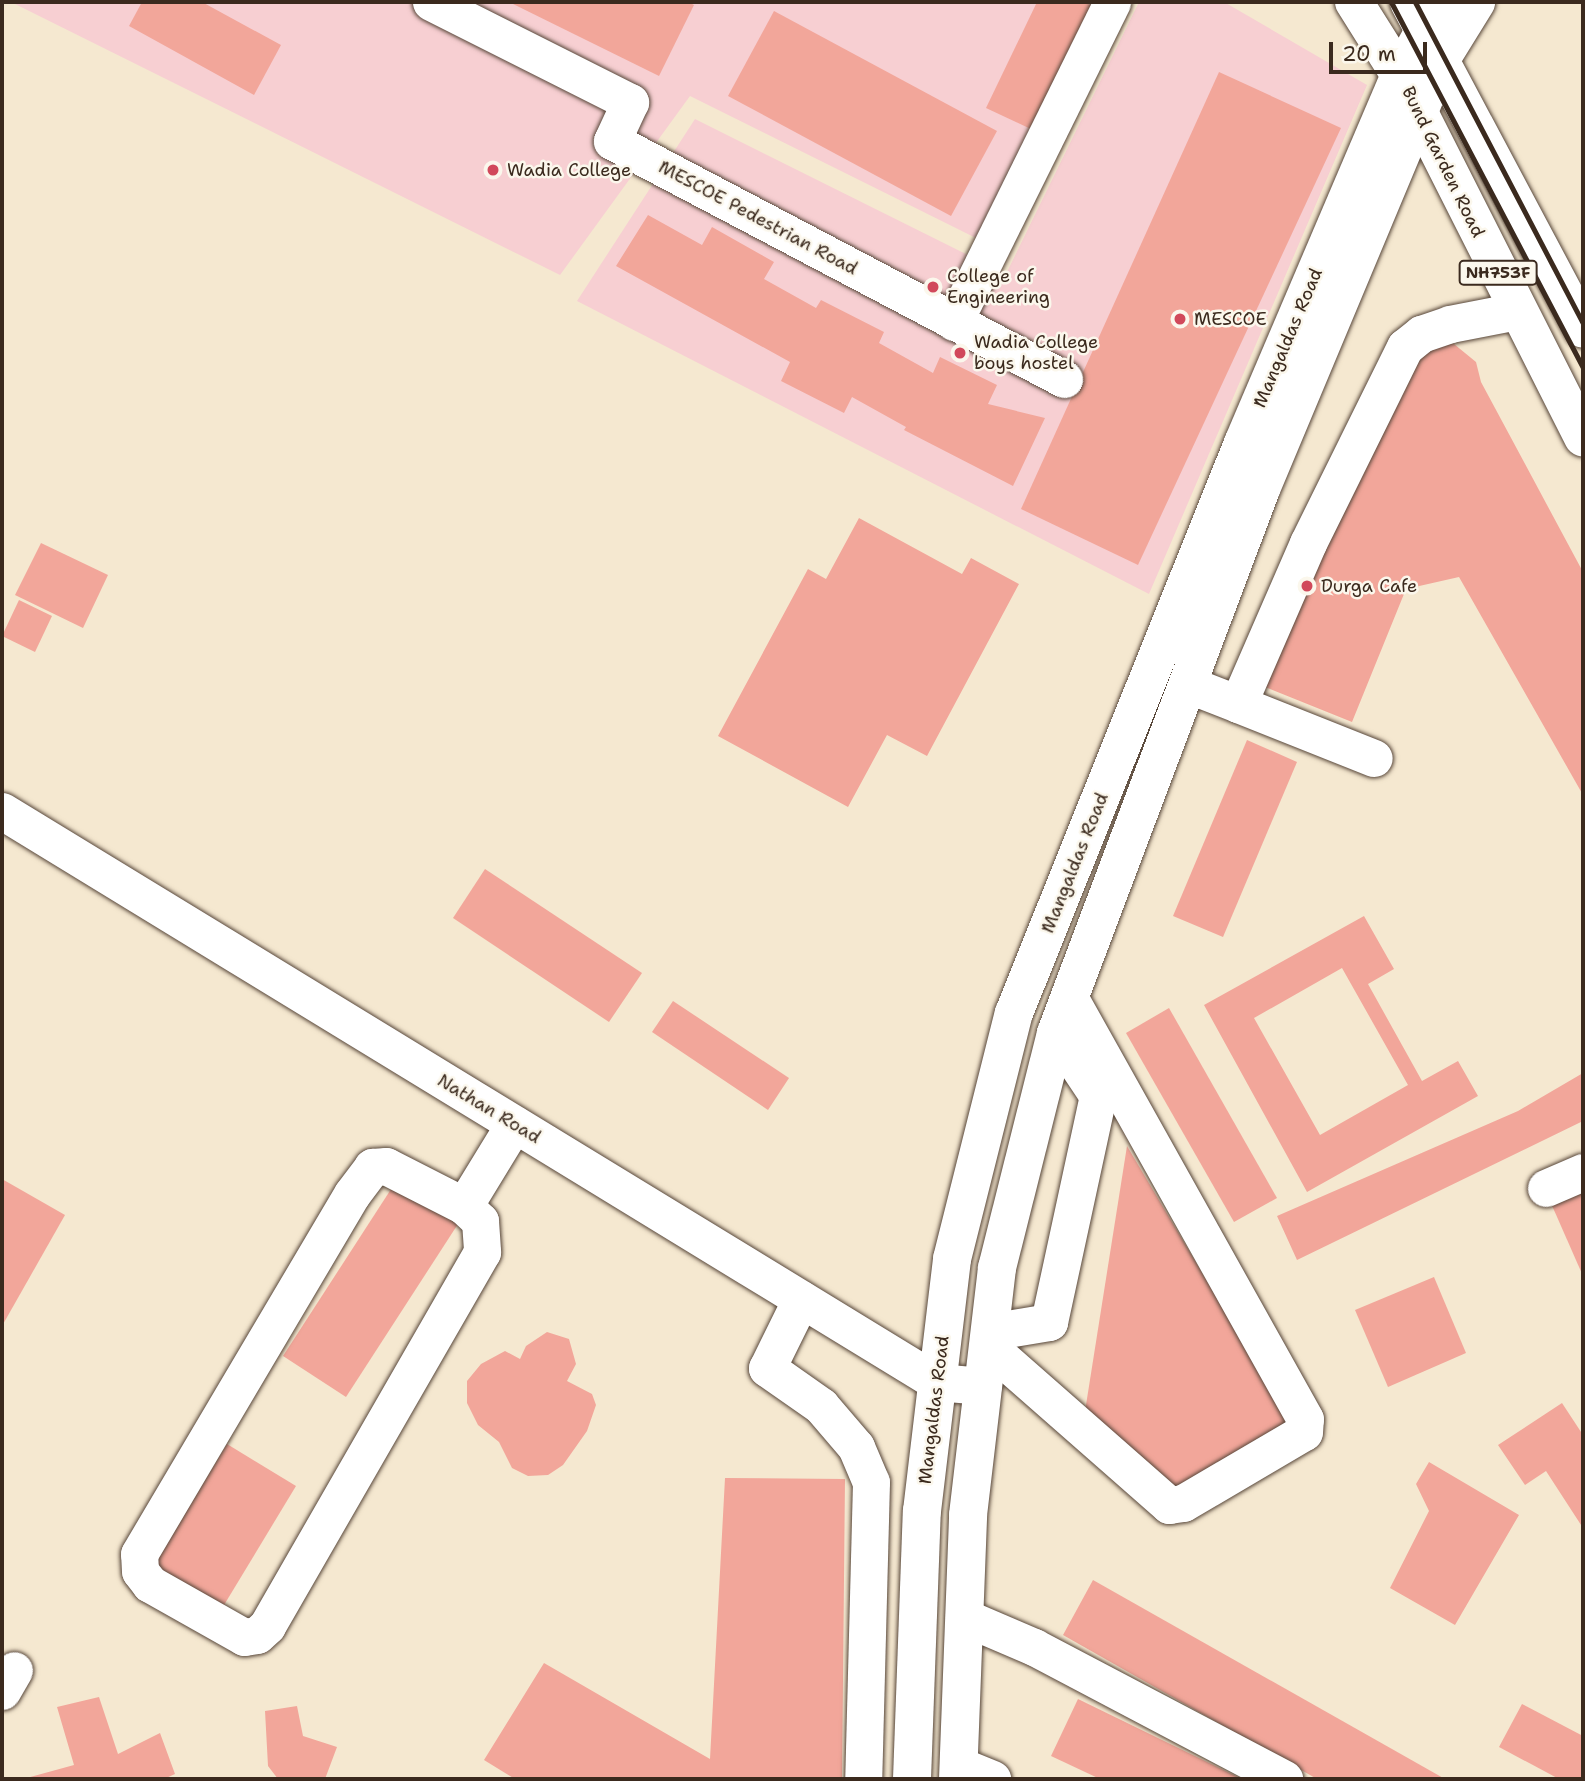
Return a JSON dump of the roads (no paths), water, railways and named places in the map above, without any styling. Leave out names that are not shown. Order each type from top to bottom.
[{"type":"main road","name":"Bund Garden Road","points":[[1354,2],[1409,92],[1517,311],[1583,437]]},
{"type":"main road","name":"Mangaldas Road","points":[[969,1774],[964,1617],[968,1515],[983,1386],[997,1268],[1056,1033],[1409,92],[1430,23]]},
{"type":"main road","name":"NH753F","points":[[1430,23],[1581,319]]},
{"type":"main road","name":"Mangaldas Road","points":[[912,1779],[922,1511],[952,1259],[1014,1013],[1201,544],[1409,92]]},
{"type":"street","points":[[954,322],[1112,2]]},
{"type":"street","name":"Mangaldas Road","points":[[1430,23],[1476,2]]},
{"type":"street","name":"MESCOE Pedestrian Road","points":[[442,4],[630,102],[612,141],[1064,379]]},
{"type":"street","points":[[1238,704],[1308,543],[1405,347],[1421,334],[1450,324],[1517,311]]},
{"type":"street","points":[[1187,684],[1374,758]]},
{"type":"street","name":"Nathan Road","points":[[2,811],[937,1382],[983,1386]]},
{"type":"street","points":[[989,1339],[1169,1506],[1183,1503],[1304,1432],[1306,1419],[1069,996]]},
{"type":"street","points":[[989,1339],[1049,1322],[1055,1295],[1098,1097],[1056,1033]]},
{"type":"street","points":[[464,1206],[514,1124]]},
{"type":"street","points":[[386,1166],[464,1206],[480,1222],[484,1238],[476,1267],[267,1626],[257,1636],[244,1637],[150,1584],[140,1570],[139,1554],[352,1194],[372,1167],[386,1166]]},
{"type":"street","points":[[1546,1188],[1583,1172]]},
{"type":"street","points":[[801,1299],[767,1368],[821,1406],[856,1447],[872,1482],[863,1779]]},
{"type":"street","points":[[964,1617],[1034,1647],[1284,1779]]},
{"type":"railway","points":[[1391,2],[1583,367]]},
{"type":"railway","points":[[1415,2],[1583,323]]},
{"type":"place","name":"Wadia College","points":[[493,170]]},
{"type":"place","name":"College of Engineering","points":[[933,287]]},
{"type":"place","name":"MESCOE","points":[[1180,319]]},
{"type":"place","name":"Wadia College boys hostel","points":[[960,353]]},
{"type":"place","name":"Durga Cafe","points":[[1307,586]]}]
